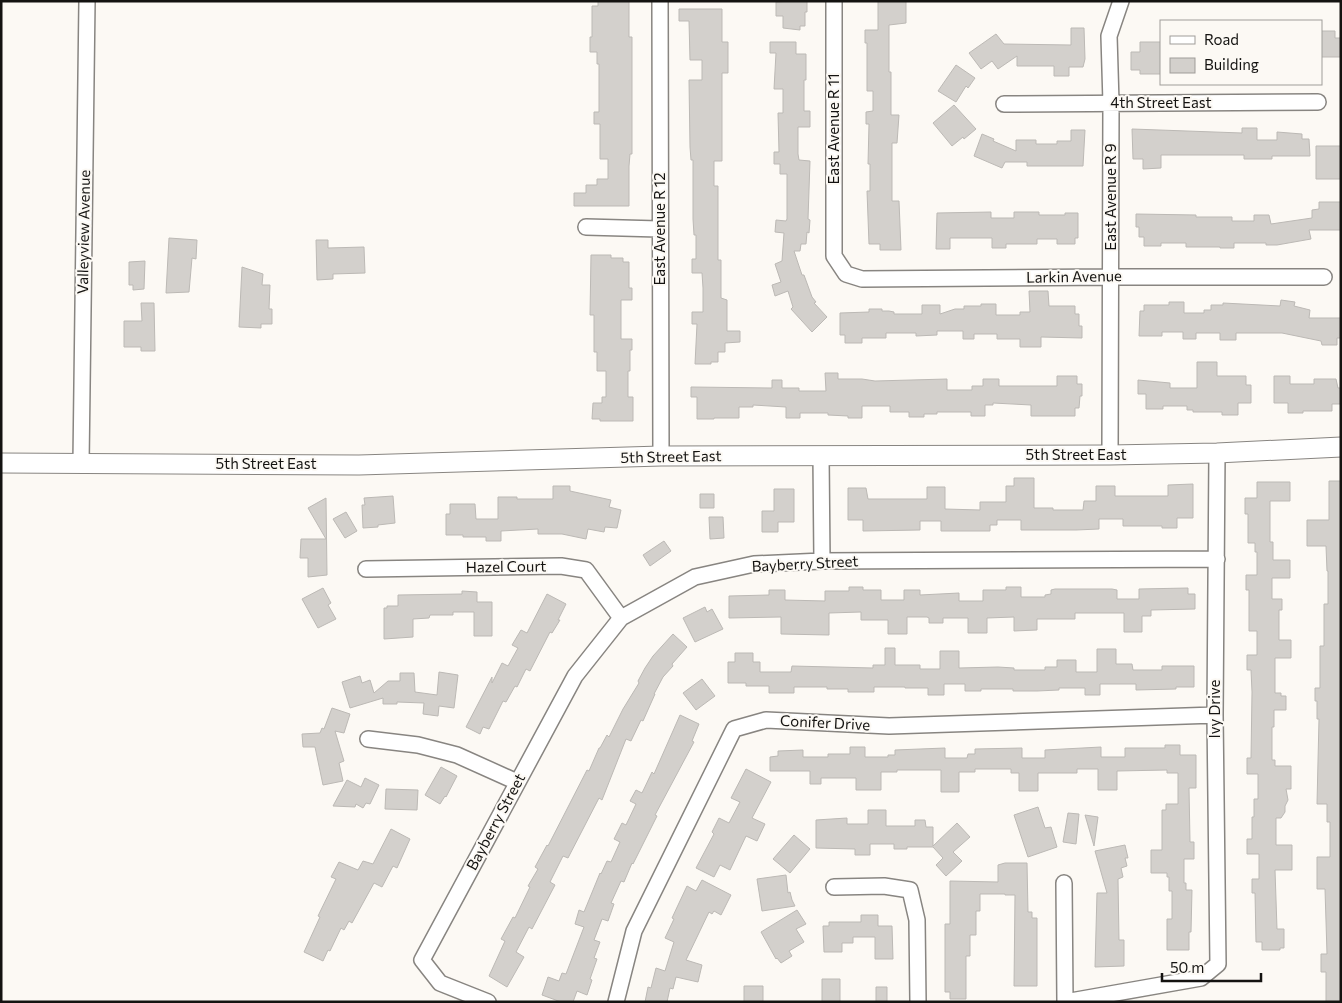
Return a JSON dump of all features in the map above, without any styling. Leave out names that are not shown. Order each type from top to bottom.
[{"type":"street","name":"Valleyview Avenue","points":[[81,463],[86,1]]},
{"type":"street","name":"East Avenue R 12","points":[[660,1],[661,456]]},
{"type":"street","name":"East Avenue R 11","points":[[834,1],[834,256]]},
{"type":"street","name":"East Avenue R 9","points":[[1110,455],[1111,103],[1109,36],[1121,1]]},
{"type":"street","name":"4th Street East","points":[[1004,104],[1318,102]]},
{"type":"street","points":[[586,227],[659,228]]},
{"type":"street","name":"Larkin Avenue","points":[[834,256],[846,274],[862,279],[1324,276]]},
{"type":"street","name":"5th Street East","points":[[1,463],[359,464],[661,456],[1110,455],[1217,453],[1341,447]]},
{"type":"street","name":"Ivy Drive","points":[[1065,1002],[1201,978],[1218,964],[1214,715],[1217,453]]},
{"type":"street","points":[[821,455],[822,561]]},
{"type":"street","name":"Bayberry Street","points":[[488,1002],[440,983],[422,960],[575,676],[621,618],[695,577],[754,564],[822,561],[1217,559]]},
{"type":"street","name":"Hazel Court","points":[[366,569],[561,566],[586,570],[621,618]]},
{"type":"street","name":"Conifer Drive","points":[[616,1002],[634,931],[734,729],[766,720],[889,726],[1214,715]]},
{"type":"street","points":[[368,739],[418,745],[457,755],[518,782]]},
{"type":"street","points":[[1064,883],[1065,1002]]},
{"type":"street","points":[[834,887],[884,886],[910,890],[916,920],[918,1002]]},
{"type":"building","points":[[598,1],[629,1],[629,37],[632,37],[632,154],[630,154],[629,166],[629,206],[574,206],[574,193],[586,193],[586,185],[597,185],[597,179],[608,179],[608,159],[600,159],[600,124],[594,124],[594,112],[599,112],[599,64],[597,64],[597,52],[590,52],[590,37],[592,37],[592,6],[598,6]]},
{"type":"building","points":[[807,1],[805,26],[800,26],[800,30],[783,28],[783,16],[776,16],[776,2]]},
{"type":"building","points":[[878,1],[906,1],[906,23],[889,25],[891,115],[899,115],[897,143],[892,143],[892,201],[899,201],[901,250],[880,250],[880,244],[869,244],[867,191],[870,191],[870,164],[868,164],[869,124],[866,124],[866,112],[873,111],[873,91],[867,91],[867,43],[865,43],[865,30],[878,30]]},
{"type":"building","points":[[679,9],[722,9],[722,42],[728,42],[728,73],[722,73],[722,161],[714,161],[714,186],[718,186],[718,260],[721,260],[721,298],[727,300],[727,331],[740,331],[740,342],[725,343],[725,352],[718,352],[718,362],[711,362],[711,364],[695,364],[697,324],[692,324],[692,312],[703,312],[703,288],[702,273],[692,273],[692,259],[696,259],[696,235],[694,235],[693,219],[693,160],[691,160],[690,147],[689,80],[702,80],[702,60],[690,60],[689,21],[679,21]]},
{"type":"building","points":[[1071,28],[1084,28],[1085,59],[1083,67],[1069,67],[1069,76],[1054,76],[1054,66],[1017,66],[1017,56],[998,69],[992,61],[981,69],[969,53],[996,34],[1004,44],[1071,45]]},
{"type":"building","points":[[1322,31],[1335,31],[1335,38],[1341,38],[1341,57],[1322,57]]},
{"type":"building","points":[[770,42],[796,42],[796,54],[806,54],[804,111],[810,111],[810,127],[798,127],[798,154],[799,160],[810,161],[808,219],[810,220],[806,244],[801,244],[800,251],[794,251],[802,275],[804,275],[812,297],[816,302],[814,303],[827,317],[812,332],[791,309],[793,307],[788,291],[775,296],[772,285],[781,282],[775,264],[782,261],[784,233],[775,232],[776,220],[786,221],[787,219],[787,174],[780,174],[780,164],[774,164],[774,152],[779,152],[778,113],[783,113],[783,89],[774,89],[776,53],[770,53]]},
{"type":"building","points":[[1140,42],[1160,42],[1160,74],[1140,74],[1140,70],[1131,70],[1131,52],[1140,52]]},
{"type":"building","points":[[956,65],[975,78],[968,88],[966,86],[956,102],[938,91]]},
{"type":"building","points":[[954,105],[976,129],[952,146],[933,123]]},
{"type":"building","points":[[1242,128],[1257,128],[1257,140],[1277,140],[1277,132],[1302,134],[1302,139],[1309,139],[1310,156],[1272,156],[1272,159],[1244,159],[1244,155],[1161,155],[1161,168],[1143,169],[1143,159],[1133,159],[1132,129],[1242,133]]},
{"type":"building","points":[[1071,130],[1085,130],[1083,166],[1027,166],[1027,162],[1005,162],[1002,168],[974,156],[982,134],[1016,151],[1016,140],[1036,140],[1036,144],[1057,144],[1057,141],[1071,141]]},
{"type":"building","points":[[1316,146],[1341,146],[1341,179],[1316,179]]},
{"type":"building","points":[[1319,202],[1341,202],[1341,230],[1309,230],[1311,239],[1277,245],[1234,243],[1234,248],[1220,248],[1186,247],[1186,243],[1161,243],[1161,246],[1144,246],[1144,237],[1139,237],[1139,227],[1136,227],[1136,214],[1232,217],[1232,221],[1254,221],[1254,215],[1269,215],[1271,224],[1312,218],[1312,210],[1319,209]]},
{"type":"building","points":[[991,212],[991,218],[1014,218],[1014,212],[1039,212],[1039,215],[1078,213],[1078,238],[1075,238],[1075,244],[1057,244],[1057,239],[1037,239],[1037,244],[1006,244],[1006,248],[992,248],[992,238],[950,238],[950,249],[936,249],[937,213]]},
{"type":"building","points":[[169,238],[197,240],[196,259],[192,258],[189,292],[166,293]]},
{"type":"building","points":[[316,240],[328,240],[328,248],[364,247],[365,273],[333,274],[333,279],[317,280]]},
{"type":"building","points":[[591,255],[611,255],[611,258],[623,258],[623,262],[629,262],[629,288],[632,288],[632,300],[621,300],[621,339],[632,339],[630,371],[628,371],[628,397],[633,397],[633,421],[600,421],[600,419],[592,419],[593,403],[602,403],[602,397],[606,397],[606,371],[597,371],[597,352],[594,352],[594,315],[590,315]]},
{"type":"building","points":[[145,261],[144,289],[133,290],[133,285],[129,285],[129,262]]},
{"type":"building","points":[[242,267],[263,274],[262,285],[270,285],[269,309],[272,309],[272,324],[261,324],[261,328],[239,327]]},
{"type":"building","points":[[1029,291],[1048,291],[1049,306],[1075,306],[1075,314],[1079,314],[1079,326],[1082,326],[1082,338],[1041,337],[1041,347],[1020,347],[1020,339],[997,339],[997,334],[974,334],[974,339],[963,339],[963,331],[937,331],[937,335],[916,336],[916,333],[886,333],[886,338],[862,338],[862,343],[845,343],[845,335],[840,335],[840,313],[869,312],[869,309],[882,309],[882,311],[894,312],[894,314],[922,314],[922,305],[940,305],[940,314],[955,309],[964,309],[964,306],[996,304],[996,315],[1020,315],[1020,312],[1030,312]]},
{"type":"building","points":[[1281,300],[1295,302],[1294,306],[1310,310],[1309,318],[1341,318],[1341,338],[1337,338],[1337,345],[1322,345],[1321,341],[1282,333],[1236,333],[1236,340],[1220,340],[1220,333],[1196,333],[1196,339],[1183,339],[1183,332],[1162,332],[1162,336],[1139,336],[1140,311],[1144,311],[1144,305],[1169,305],[1169,302],[1184,302],[1184,313],[1204,313],[1204,310],[1211,310],[1211,305],[1223,305],[1223,303],[1280,306]]},
{"type":"building","points":[[141,303],[154,303],[155,351],[141,351],[141,347],[124,347],[124,321],[142,321]]},
{"type":"building","points":[[1197,362],[1217,362],[1217,376],[1246,376],[1246,385],[1251,385],[1251,403],[1238,403],[1238,415],[1222,415],[1222,412],[1193,412],[1193,410],[1187,410],[1187,406],[1163,406],[1163,409],[1146,409],[1146,394],[1138,394],[1138,380],[1170,383],[1170,388],[1197,388]]},
{"type":"building","points":[[825,373],[838,373],[838,379],[875,381],[947,379],[947,390],[972,390],[972,386],[983,386],[983,379],[999,379],[999,386],[1057,386],[1057,376],[1077,376],[1077,384],[1082,384],[1082,396],[1080,396],[1079,408],[1075,408],[1075,416],[1031,416],[1031,405],[993,403],[993,405],[985,405],[985,416],[971,416],[971,412],[937,412],[937,414],[924,414],[924,417],[909,417],[909,412],[890,412],[890,406],[862,406],[862,418],[848,418],[848,416],[828,415],[828,413],[800,413],[800,418],[786,418],[786,407],[753,405],[753,407],[739,407],[739,418],[714,419],[697,419],[697,397],[691,397],[691,387],[772,388],[772,380],[782,380],[782,388],[799,388],[799,391],[826,391]]},
{"type":"building","points":[[1274,376],[1290,376],[1290,384],[1314,384],[1314,379],[1336,379],[1338,388],[1341,388],[1341,404],[1332,404],[1332,411],[1288,413],[1288,403],[1274,403]]},
{"type":"building","points":[[1014,478],[1034,478],[1034,508],[1053,508],[1053,510],[1083,510],[1084,501],[1096,501],[1096,486],[1115,486],[1115,496],[1168,496],[1168,485],[1193,484],[1193,518],[1177,518],[1177,528],[1123,526],[1123,519],[1099,519],[1099,529],[1076,530],[1021,530],[1021,520],[997,520],[997,525],[990,525],[990,531],[941,531],[941,521],[920,521],[920,530],[863,531],[863,520],[848,520],[848,488],[866,488],[868,499],[927,499],[927,487],[945,487],[945,509],[980,510],[980,502],[1006,502],[1006,486],[1014,486]]},
{"type":"building","points":[[1329,481],[1341,481],[1341,1002],[1326,1002],[1326,972],[1321,972],[1321,954],[1327,954],[1325,889],[1317,889],[1317,857],[1330,857],[1330,822],[1327,822],[1327,804],[1317,804],[1319,719],[1317,719],[1317,701],[1315,701],[1315,688],[1320,688],[1320,646],[1324,646],[1324,604],[1328,604],[1328,571],[1326,546],[1307,546],[1307,520],[1329,520]]},
{"type":"building","points":[[1257,482],[1290,482],[1290,501],[1270,501],[1270,542],[1273,542],[1273,560],[1290,560],[1290,578],[1272,578],[1272,599],[1282,599],[1282,610],[1279,610],[1279,640],[1291,640],[1291,658],[1275,658],[1275,693],[1281,693],[1281,696],[1286,696],[1286,710],[1274,710],[1274,727],[1272,727],[1272,760],[1275,760],[1275,766],[1291,766],[1291,789],[1286,789],[1288,800],[1285,812],[1281,818],[1276,818],[1276,845],[1292,845],[1292,870],[1275,870],[1277,929],[1284,929],[1284,948],[1280,948],[1280,950],[1262,950],[1262,942],[1256,942],[1255,893],[1252,893],[1252,879],[1259,879],[1259,854],[1247,854],[1247,839],[1252,839],[1254,799],[1258,799],[1258,774],[1247,774],[1247,758],[1251,758],[1252,692],[1251,670],[1247,670],[1247,655],[1257,655],[1257,631],[1249,631],[1249,590],[1246,590],[1246,575],[1257,575],[1257,552],[1255,552],[1255,543],[1248,543],[1248,514],[1245,514],[1245,498],[1257,498]]},
{"type":"building","points":[[553,486],[570,486],[570,491],[611,500],[609,507],[621,510],[617,528],[605,527],[604,532],[588,529],[586,539],[562,534],[538,534],[538,529],[501,531],[501,541],[486,541],[486,537],[446,535],[446,514],[450,514],[450,504],[475,504],[476,519],[498,519],[498,497],[553,499]]},
{"type":"building","points":[[774,489],[794,489],[794,522],[778,522],[778,532],[762,532],[762,511],[774,511]]},
{"type":"building","points":[[700,494],[714,494],[714,508],[700,508]]},
{"type":"building","points":[[393,496],[395,523],[363,528],[362,505],[365,505],[364,498]]},
{"type":"building","points":[[326,498],[327,575],[308,577],[308,558],[300,558],[301,539],[326,539],[308,508]]},
{"type":"building","points":[[346,512],[357,531],[345,538],[333,519]]},
{"type":"building","points":[[709,517],[723,517],[724,538],[710,539]]},
{"type":"building","points":[[664,541],[671,551],[650,566],[643,555]]},
{"type":"building","points":[[849,587],[863,587],[863,590],[881,590],[881,600],[904,600],[904,590],[920,590],[920,595],[959,593],[959,601],[983,601],[983,590],[1006,590],[1006,587],[1021,587],[1021,597],[1045,597],[1045,595],[1051,594],[1051,590],[1055,589],[1112,589],[1117,590],[1117,599],[1139,599],[1139,589],[1188,588],[1188,594],[1195,594],[1195,609],[1151,610],[1151,616],[1142,616],[1142,632],[1124,632],[1124,613],[1075,613],[1075,619],[1037,619],[1037,630],[1014,631],[1014,617],[987,618],[987,633],[968,633],[968,618],[943,618],[943,623],[929,623],[929,618],[927,617],[907,617],[907,634],[888,634],[888,620],[861,620],[861,612],[829,613],[829,635],[781,634],[781,617],[729,618],[729,596],[769,595],[769,590],[785,590],[785,600],[825,601],[825,591],[849,591]]},
{"type":"building","points":[[323,588],[331,603],[328,605],[336,619],[318,628],[302,599]]},
{"type":"building","points":[[462,591],[477,592],[477,602],[492,602],[492,636],[474,636],[474,612],[453,612],[453,615],[430,615],[429,618],[413,619],[413,637],[384,639],[384,608],[387,608],[387,606],[398,606],[398,595],[462,594]]},
{"type":"building","points":[[547,594],[566,604],[558,620],[560,620],[552,633],[550,632],[530,671],[526,669],[517,687],[515,686],[506,702],[503,701],[489,729],[483,727],[480,734],[466,727],[492,677],[492,683],[502,663],[508,666],[518,648],[512,645],[521,630],[527,633]]},
{"type":"building","points":[[705,607],[707,612],[712,609],[723,629],[695,642],[683,618]]},
{"type":"building","points":[[673,634],[687,647],[663,677],[643,721],[641,720],[631,741],[626,739],[602,800],[599,798],[568,858],[563,856],[550,882],[555,885],[532,929],[529,927],[516,952],[524,957],[507,987],[489,976],[505,941],[501,939],[513,917],[515,918],[530,887],[528,886],[538,869],[535,867],[548,846],[587,770],[589,771],[599,748],[607,735],[609,737],[639,683],[638,681],[645,668]]},
{"type":"building","points":[[885,648],[895,648],[895,665],[920,665],[920,669],[940,669],[940,651],[959,651],[959,668],[998,667],[1014,668],[1014,670],[1045,670],[1045,667],[1057,667],[1057,660],[1076,660],[1076,672],[1097,672],[1097,649],[1116,649],[1116,664],[1132,664],[1133,670],[1162,670],[1162,666],[1194,666],[1194,687],[1136,690],[1136,684],[1100,684],[1100,695],[1085,695],[1085,688],[1059,688],[1059,690],[1037,691],[981,689],[981,691],[965,691],[965,684],[944,684],[944,695],[928,695],[928,688],[905,687],[874,687],[874,692],[848,692],[848,689],[827,689],[827,687],[794,687],[794,693],[769,693],[769,686],[746,686],[746,683],[728,683],[728,662],[735,662],[735,653],[753,653],[753,662],[760,662],[760,672],[791,672],[792,666],[873,668],[873,665],[885,665]]},
{"type":"building","points":[[439,672],[458,675],[454,708],[439,706],[438,716],[423,714],[424,703],[397,702],[397,704],[383,704],[383,698],[350,708],[342,682],[360,676],[362,683],[370,680],[374,693],[388,681],[400,681],[400,673],[414,673],[415,692],[437,695]]},
{"type":"building","points":[[702,679],[715,696],[696,710],[683,693]]},
{"type":"building","points":[[332,708],[350,714],[344,733],[335,731],[344,761],[339,763],[343,781],[323,785],[315,747],[303,747],[302,734],[320,733],[322,728],[324,729]]},
{"type":"building","points":[[680,715],[699,724],[692,741],[694,742],[655,815],[657,816],[624,882],[621,881],[611,903],[614,904],[608,921],[602,919],[594,940],[600,942],[594,958],[597,959],[587,995],[577,991],[573,1002],[561,1002],[542,995],[548,977],[559,981],[562,973],[566,974],[584,927],[575,924],[579,910],[584,912],[600,873],[607,861],[611,862],[620,842],[614,839],[622,823],[626,825],[636,804],[630,801],[636,790],[642,793],[652,772],[654,774]]},
{"type":"building","points":[[1165,745],[1180,745],[1180,755],[1196,755],[1196,788],[1189,788],[1190,842],[1194,842],[1194,859],[1184,859],[1184,883],[1186,883],[1186,890],[1192,890],[1189,950],[1167,950],[1167,919],[1172,919],[1172,891],[1169,891],[1169,877],[1167,877],[1167,873],[1151,873],[1151,850],[1162,850],[1162,810],[1166,810],[1166,804],[1178,804],[1178,773],[1167,773],[1167,770],[1117,771],[1117,790],[1098,790],[1098,769],[1077,769],[1077,773],[1038,773],[1038,791],[1019,791],[1019,773],[1011,773],[1011,769],[975,769],[975,772],[959,772],[959,792],[941,792],[941,770],[881,772],[881,790],[856,790],[856,778],[821,778],[821,784],[810,784],[810,771],[770,771],[770,757],[778,756],[778,751],[803,750],[803,757],[828,757],[828,754],[850,754],[850,747],[865,747],[865,757],[888,757],[888,755],[895,755],[895,750],[945,748],[945,758],[967,758],[968,754],[975,754],[975,749],[1022,748],[1022,758],[1045,758],[1045,750],[1101,747],[1101,757],[1125,757],[1125,748],[1165,748]]},
{"type":"building","points":[[441,767],[457,776],[440,804],[425,795]]},
{"type":"building","points":[[746,769],[771,782],[752,818],[765,824],[757,841],[746,836],[730,870],[720,865],[714,877],[696,868],[714,834],[712,832],[719,818],[729,823],[740,802],[731,798]]},
{"type":"building","points":[[365,778],[379,785],[370,804],[366,803],[363,808],[356,804],[355,807],[333,806],[347,780],[361,787]]},
{"type":"building","points":[[386,789],[418,790],[417,810],[385,809]]},
{"type":"building","points":[[1038,807],[1045,828],[1051,827],[1057,847],[1028,857],[1014,815]]},
{"type":"building","points":[[868,810],[886,810],[886,826],[915,826],[915,820],[925,820],[926,827],[933,827],[933,846],[957,823],[970,837],[953,852],[962,861],[946,876],[936,865],[943,858],[933,847],[894,849],[894,844],[870,844],[870,855],[855,855],[855,849],[816,848],[816,820],[847,818],[847,824],[868,824]]},
{"type":"building","points":[[1068,813],[1079,814],[1076,844],[1063,842]]},
{"type":"building","points":[[1085,815],[1098,817],[1094,846]]},
{"type":"building","points":[[391,829],[410,839],[397,868],[393,866],[382,887],[374,883],[352,923],[349,921],[344,930],[341,928],[323,961],[304,952],[320,917],[318,916],[336,879],[331,877],[339,862],[358,870],[363,861],[373,864]]},
{"type":"building","points":[[794,835],[810,849],[790,873],[773,859]]},
{"type":"building","points":[[1125,845],[1128,858],[1125,858],[1127,866],[1121,868],[1123,877],[1118,879],[1119,940],[1124,940],[1124,966],[1095,967],[1097,893],[1107,893],[1095,851]]},
{"type":"building","points":[[1005,863],[1027,863],[1028,912],[1032,912],[1032,918],[1037,918],[1037,986],[1014,986],[1015,895],[980,894],[980,911],[976,911],[976,935],[970,935],[970,956],[966,956],[966,999],[950,999],[950,992],[945,992],[945,924],[950,924],[950,881],[998,882],[998,865]]},
{"type":"building","points":[[786,875],[788,893],[790,892],[795,906],[762,911],[757,879]]},
{"type":"building","points":[[702,880],[731,895],[721,915],[714,911],[712,914],[709,912],[686,960],[702,965],[698,982],[676,977],[673,989],[670,988],[667,1002],[645,1002],[648,987],[651,988],[656,968],[665,971],[674,942],[665,938],[679,903],[687,886],[696,891]]},
{"type":"building","points":[[797,910],[806,924],[796,929],[804,942],[789,951],[792,956],[781,963],[776,959],[761,932]]},
{"type":"building","points":[[861,915],[878,915],[878,926],[892,926],[893,959],[875,959],[875,937],[853,937],[853,943],[842,943],[842,952],[824,952],[823,926],[829,926],[829,922],[861,922]]},
{"type":"building","points":[[822,979],[840,979],[840,1002],[822,1002]]},
{"type":"building","points":[[744,986],[763,986],[763,1002],[744,1002]]},
{"type":"building","points":[[876,987],[887,987],[887,1002],[876,1002]]}]
